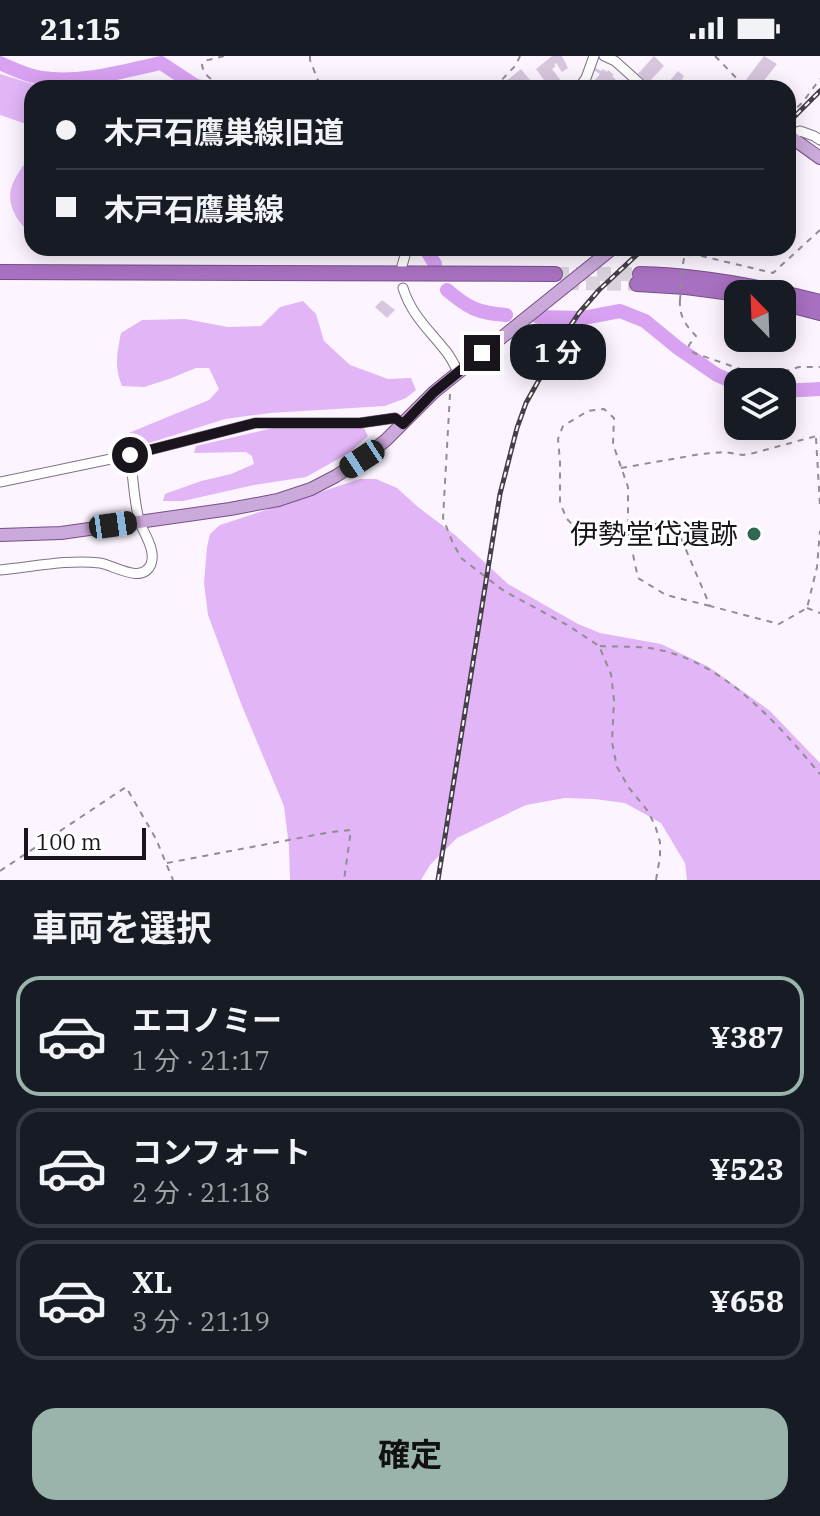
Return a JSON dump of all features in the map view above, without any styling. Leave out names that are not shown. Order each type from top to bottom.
[{"type":"highway","points":[[0,272],[555,278],[0,281]]},
{"type":"highway","points":[[724,281],[638,279],[724,292]]},
{"type":"highway","points":[[796,296],[820,302]]},
{"type":"highway","points":[[796,307],[820,313]]},
{"type":"main road","points":[[796,141],[820,158]]},
{"type":"main road","points":[[0,535],[61,533],[230,509],[278,500],[311,489],[336,476],[386,440],[447,381],[603,256]]},
{"type":"street","points":[[585,80],[594,56]]},
{"type":"street","points":[[604,56],[615,61],[636,80]]},
{"type":"street","points":[[796,132],[800,131],[820,140]]},
{"type":"street","points":[[402,266],[405,256]]},
{"type":"street","points":[[403,288],[411,309],[445,350],[458,372]]},
{"type":"street","points":[[0,482],[130,455],[255,423],[360,423],[395,418],[403,424]]},
{"type":"street","points":[[0,570],[76,562],[103,564],[126,573],[145,572],[152,560],[148,538],[140,521],[130,455]]},
{"type":"path","points":[[214,80],[203,71],[202,65],[204,61],[224,56]]},
{"type":"path","points":[[310,56],[318,80]]},
{"type":"path","points":[[502,80],[520,56]]},
{"type":"path","points":[[715,56],[738,80]]},
{"type":"path","points":[[796,108],[820,79]]},
{"type":"path","points":[[796,252],[820,230]]},
{"type":"path","points":[[688,256],[684,258],[680,310],[688,329],[696,336],[689,345],[690,350],[755,374],[769,376],[799,367],[820,367]]},
{"type":"path","points":[[701,256],[773,273],[792,256]]},
{"type":"path","points":[[447,381],[450,393],[443,518],[461,558],[504,591],[599,646],[650,648],[705,667],[752,700],[820,774]]},
{"type":"path","points":[[710,606],[675,524],[648,524],[628,531],[617,534],[582,535],[567,519],[560,503],[559,488],[558,439],[563,426],[588,411],[604,409],[614,418],[613,444],[628,487],[628,531],[638,578],[666,595],[779,624],[807,608],[818,566],[820,531]]},
{"type":"path","points":[[621,468],[701,454],[724,452],[743,455],[818,436],[820,506]]},
{"type":"path","points":[[807,608],[820,613]]},
{"type":"path","points":[[599,646],[611,674],[614,700],[612,742],[617,767],[655,825],[660,842],[656,880]]},
{"type":"path","points":[[0,871],[126,787],[156,839],[173,880]]},
{"type":"path","points":[[167,863],[351,830],[344,880]]},
{"type":"shaded area","points":[[0,74],[24,81],[24,123],[0,115]]},
{"type":"shaded area","points":[[24,165],[24,227],[13,211],[11,202],[15,178]]},
{"type":"shaded area","points":[[303,301],[316,314],[324,341],[350,365],[388,379],[411,378],[416,390],[406,398],[385,406],[225,419],[146,444],[122,445],[119,437],[209,400],[219,389],[209,368],[196,368],[144,387],[122,386],[117,366],[121,333],[142,320],[185,319],[228,327],[261,326],[280,307]]},
{"type":"shaded area","points":[[273,428],[364,428],[368,436],[349,453],[306,477],[183,501],[163,501],[165,494],[254,464],[252,456],[246,452],[194,453],[196,446]]},
{"type":"shaded area","points":[[360,479],[376,479],[397,488],[508,584],[578,624],[600,633],[661,644],[709,667],[769,710],[820,763],[820,880],[687,880],[685,863],[661,823],[625,803],[565,798],[526,805],[457,838],[430,865],[421,880],[290,880],[284,806],[208,615],[204,583],[207,547],[210,534],[220,525]]},
{"type":"building","points":[[552,56],[562,56],[568,68],[562,72],[556,63],[554,64],[556,66],[552,69],[560,80],[544,80],[536,69]]},
{"type":"building","points":[[654,56],[664,66],[651,80],[645,80],[638,74]]},
{"type":"building","points":[[764,56],[777,64],[764,80],[746,80]]},
{"type":"building","points":[[521,69],[530,80],[507,80]]},
{"type":"building","points":[[594,70],[608,70],[616,80],[595,80],[600,74]]},
{"type":"building","points":[[678,71],[684,76],[682,80],[671,80]]},
{"type":"building","points":[[382,300],[395,310],[387,318],[375,307]]},
{"type":"waterway","points":[[0,63],[31,76],[57,79],[102,76],[161,63],[187,80]]},
{"type":"waterway","points":[[430,256],[435,264]]},
{"type":"waterway","points":[[447,290],[474,308],[506,315]]},
{"type":"waterway","points":[[538,317],[583,318],[620,311],[645,321],[678,348],[724,378]]},
{"type":"waterway","points":[[796,390],[820,389]]},
{"type":"tunnel","points":[[555,274],[640,274]]},
{"type":"tunnel","points":[[565,283],[637,284]]},
{"type":"railway","points":[[796,115],[820,91]]},
{"type":"railway","points":[[438,880],[500,494],[517,428],[526,403],[579,313],[635,256]]},
{"type":"place","name":"伊勢堂岱遺跡","points":[[754,534]]},
{"type":"route","points":[[130,455],[255,423],[360,423],[395,418],[403,424],[434,392],[482,353]]}]
